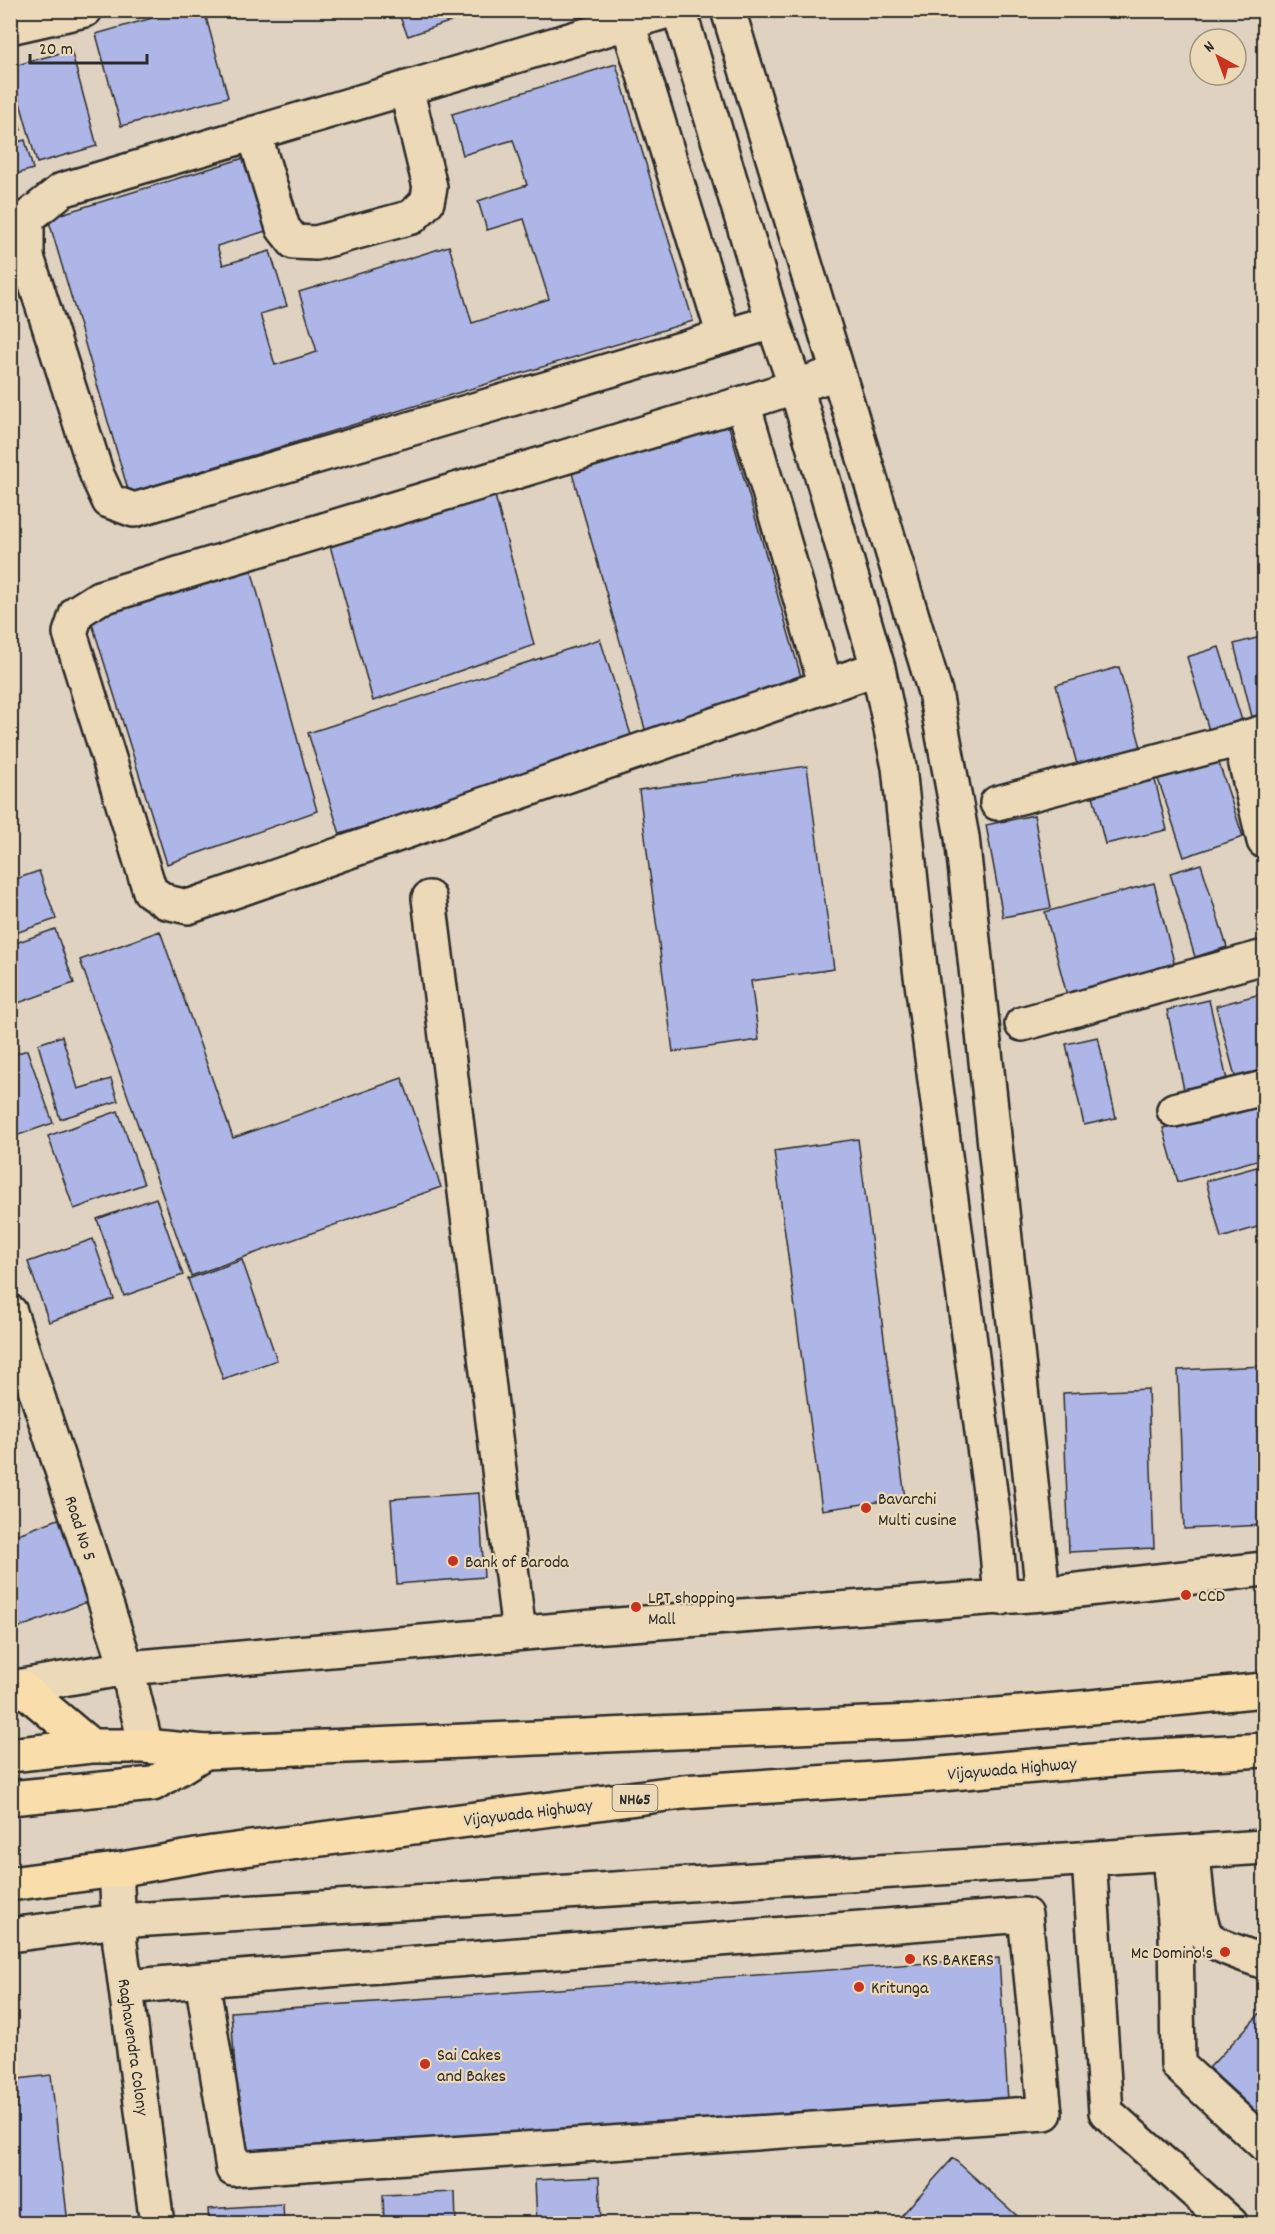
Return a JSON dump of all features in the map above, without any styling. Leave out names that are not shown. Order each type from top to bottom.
[{"type":"main road","points":[[16,1687],[91,1746]]},
{"type":"main road","points":[[10,1755],[91,1746],[146,1746],[206,1752],[913,1722],[1264,1690]]},
{"type":"main road","name":"Vijaywada Highway","points":[[10,1884],[116,1870],[213,1853],[683,1792],[918,1776],[1139,1757],[1264,1750]]},
{"type":"main road","points":[[10,1798],[153,1784],[206,1752]]},
{"type":"street","points":[[10,27],[85,10]]},
{"type":"street","points":[[671,10],[63,189],[27,218],[27,257],[97,475],[109,501],[134,510],[773,322]]},
{"type":"street","points":[[680,10],[773,322],[796,387],[878,668],[899,767],[920,968],[994,1529],[1001,1598]]},
{"type":"street","points":[[728,10],[935,692],[962,837],[1042,1594]]},
{"type":"street","points":[[628,23],[724,336]]},
{"type":"street","points":[[254,133],[283,228],[294,242],[316,243],[412,218],[427,202],[430,187],[406,88]]},
{"type":"street","points":[[837,373],[99,598],[77,612],[70,633],[150,891],[166,902],[188,907],[878,668]]},
{"type":"street","points":[[743,403],[826,686]]},
{"type":"street","points":[[997,803],[1252,735],[1264,841]]},
{"type":"street","points":[[896,754],[944,744]]},
{"type":"street","points":[[429,898],[519,1633]]},
{"type":"street","points":[[1022,1024],[1264,957]]},
{"type":"street","points":[[1174,1110],[1264,1088]]},
{"type":"street","name":"Road No 5","points":[[10,1312],[127,1668],[146,1746]]},
{"type":"street","points":[[16,1687],[127,1668],[519,1633],[1001,1598],[1264,1569]]},
{"type":"street","points":[[10,1935],[118,1921],[1264,1847]]},
{"type":"street","points":[[1181,1854],[1205,1934],[1217,1943],[1264,1962]]},
{"type":"street","points":[[1181,1854],[1176,1931],[1178,2065],[1264,2144]]},
{"type":"street","points":[[1089,1859],[1106,2112],[1231,2223]]},
{"type":"street","name":"Raghavendra Colony","points":[[116,1870],[118,1921],[157,2223]]},
{"type":"street","points":[[126,1987],[202,1980],[1025,1915],[1045,2114],[233,2169],[202,1980]]},
{"type":"street","points":[[1176,1974],[1217,1943]]},
{"type":"building","points":[[180,10],[204,10],[228,97],[121,126],[96,34]]},
{"type":"building","points":[[397,10],[484,10],[408,36]]},
{"type":"building","points":[[71,50],[97,146],[37,163],[10,67]]},
{"type":"building","points":[[616,64],[693,321],[129,493],[48,218],[244,158],[266,231],[217,246],[223,265],[270,251],[287,306],[260,314],[275,365],[317,352],[299,292],[449,246],[472,323],[549,299],[524,219],[487,230],[478,201],[527,185],[513,140],[463,155],[452,114]]},
{"type":"building","points":[[10,91],[21,130],[10,133]]},
{"type":"building","points":[[25,140],[33,169],[10,176],[10,144]]},
{"type":"building","points":[[728,423],[804,687],[647,736],[572,473]]},
{"type":"building","points":[[493,488],[534,645],[373,701],[329,542]]},
{"type":"building","points":[[248,558],[317,811],[167,864],[89,614]]},
{"type":"building","points":[[1264,636],[1264,722],[1254,725],[1234,644]]},
{"type":"building","points":[[600,639],[633,741],[340,834],[308,733]]},
{"type":"building","points":[[1219,647],[1244,727],[1211,737],[1187,657]]},
{"type":"building","points":[[1119,667],[1142,751],[1078,768],[1056,685]]},
{"type":"building","points":[[1217,757],[1243,837],[1184,857],[1157,776]]},
{"type":"building","points":[[807,766],[834,969],[751,981],[759,1040],[673,1052],[639,790]]},
{"type":"building","points":[[1154,776],[1167,830],[1105,844],[1092,791]]},
{"type":"building","points":[[1034,815],[1051,908],[1003,917],[986,825]]},
{"type":"building","points":[[1201,864],[1227,947],[1195,957],[1170,873]]},
{"type":"building","points":[[39,871],[56,919],[10,935],[10,881]]},
{"type":"building","points":[[1154,883],[1177,974],[1069,1003],[1045,912]]},
{"type":"building","points":[[55,929],[74,983],[10,1006],[10,945]]},
{"type":"building","points":[[160,931],[233,1138],[402,1078],[441,1187],[191,1276],[80,960]]},
{"type":"building","points":[[1264,993],[1264,1072],[1236,1080],[1216,1006]]},
{"type":"building","points":[[1209,1000],[1229,1089],[1186,1099],[1167,1010]]},
{"type":"building","points":[[62,1036],[78,1089],[111,1079],[118,1101],[60,1119],[38,1044]]},
{"type":"building","points":[[1098,1037],[1116,1118],[1084,1125],[1066,1044]]},
{"type":"building","points":[[27,1050],[53,1123],[10,1138],[10,1056]]},
{"type":"building","points":[[1264,1100],[1264,1158],[1178,1182],[1163,1128]]},
{"type":"building","points":[[118,1111],[144,1184],[74,1209],[48,1136]]},
{"type":"building","points":[[858,1139],[905,1498],[822,1510],[774,1151]]},
{"type":"building","points":[[1264,1165],[1264,1225],[1221,1238],[1206,1181]]},
{"type":"building","points":[[156,1198],[183,1275],[124,1296],[97,1219]]},
{"type":"building","points":[[93,1239],[114,1299],[49,1322],[28,1262]]},
{"type":"building","points":[[242,1260],[277,1360],[223,1379],[188,1279]]},
{"type":"building","points":[[1263,1366],[1264,1525],[1184,1529],[1178,1370]]},
{"type":"building","points":[[1148,1389],[1154,1548],[1069,1552],[1063,1393]]},
{"type":"building","points":[[479,1493],[484,1577],[397,1584],[391,1499]]},
{"type":"building","points":[[61,1518],[92,1600],[10,1631],[10,1537]]},
{"type":"building","points":[[999,1958],[1008,2101],[241,2156],[231,2012]]},
{"type":"building","points":[[1264,2009],[1264,2119],[1209,2068]]},
{"type":"building","points":[[51,2075],[68,2224],[10,2224],[10,2080]]},
{"type":"building","points":[[953,2158],[1026,2224],[894,2224]]},
{"type":"building","points":[[599,2177],[601,2224],[537,2224],[535,2180]]},
{"type":"building","points":[[455,2192],[456,2224],[384,2224],[383,2195]]},
{"type":"building","points":[[283,2204],[284,2224],[209,2224],[208,2209]]},
{"type":"place","name":"Bavarchi Multi cusine","points":[[866,1508]]},
{"type":"place","name":"Bank of Baroda","points":[[453,1561]]},
{"type":"place","name":"CCD","points":[[1186,1595]]},
{"type":"place","name":"LPT shopping Mall","points":[[636,1607]]},
{"type":"place","name":"Mc Domino's","points":[[1225,1952]]},
{"type":"place","name":"KS BAKERS","points":[[910,1959]]},
{"type":"place","name":"Kritunga","points":[[859,1987]]},
{"type":"place","name":"Sai Cakes and Bakes","points":[[425,2064]]}]
